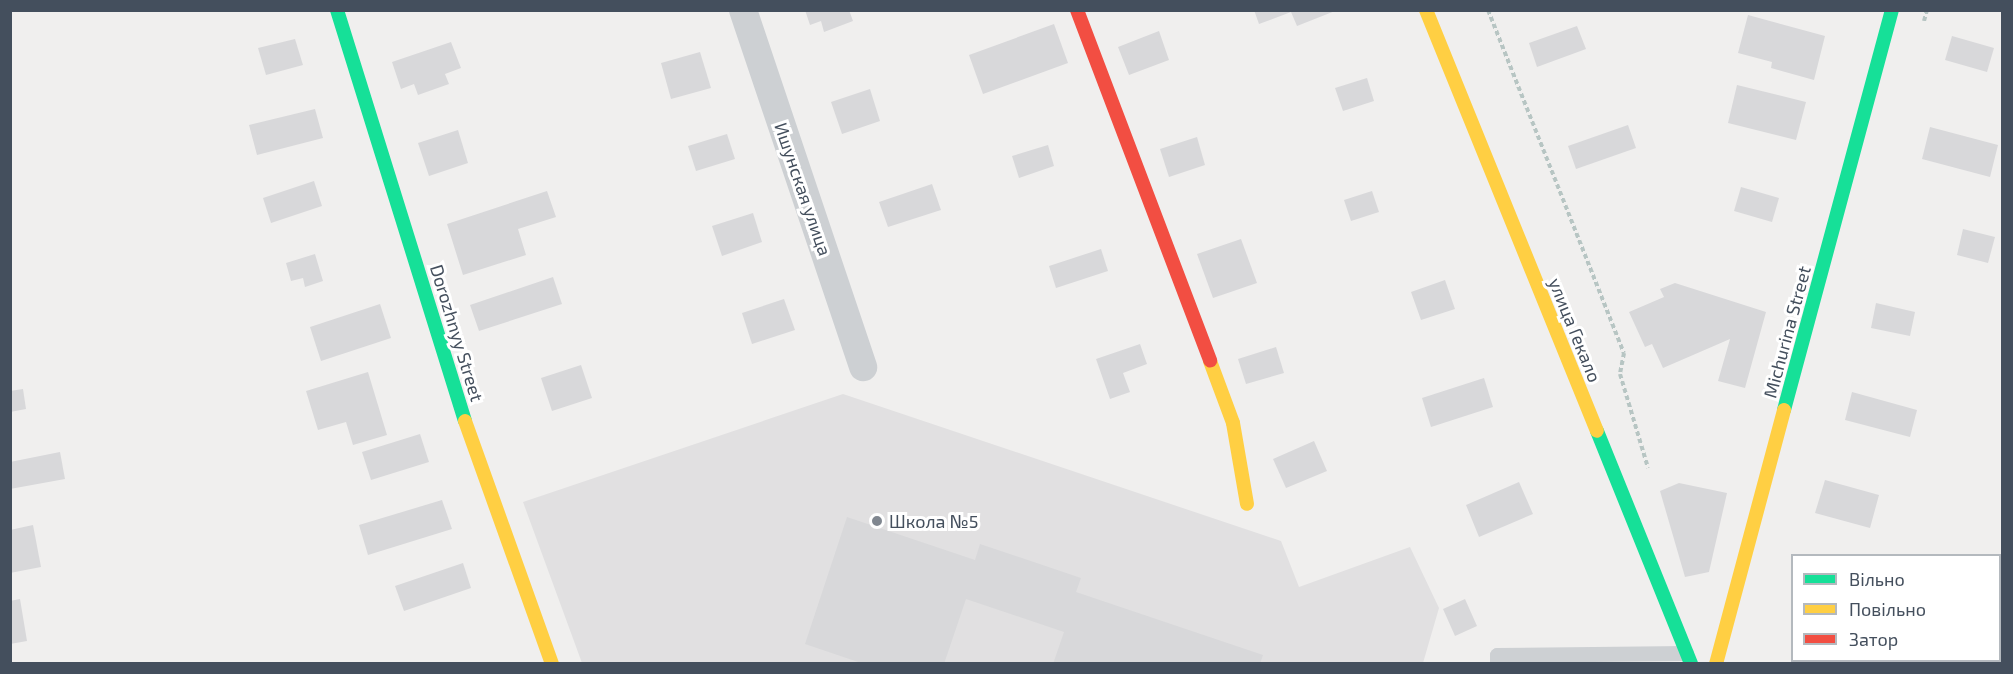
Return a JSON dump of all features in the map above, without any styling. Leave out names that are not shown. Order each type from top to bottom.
[{"type":"main road","name":"Dorozhnyy Street","points":[[337,10],[464,417],[552,663]]},
{"type":"main road","points":[[1077,10],[1233,423],[1247,504]]},
{"type":"main road","name":"улица Гекало","points":[[1426,10],[1689,658]]},
{"type":"main road","name":"Michurina Street","points":[[1716,663],[1892,10]]},
{"type":"street","name":"Ишунская улица","points":[[743,10],[863,367]]},
{"type":"lane","points":[[1497,663],[1497,656],[1689,658]]},
{"type":"path","points":[[1488,10],[1624,353],[1620,374],[1651,476]]},
{"type":"shaded area","name":"Школа №5","points":[[843,394],[1281,541],[1299,587],[1410,547],[1439,608],[1423,663],[582,663],[523,502]]},
{"type":"building","points":[[805,10],[849,10],[853,21],[824,32],[821,21],[810,25]]},
{"type":"building","points":[[1254,10],[1335,11],[1297,26],[1291,12],[1259,24]]},
{"type":"building","points":[[1748,15],[1825,36],[1814,80],[1771,68],[1772,62],[1738,53]]},
{"type":"building","points":[[1054,24],[1068,63],[983,94],[969,55]]},
{"type":"building","points":[[1577,26],[1586,49],[1537,67],[1529,43]]},
{"type":"building","points":[[1159,31],[1169,60],[1129,75],[1118,47]]},
{"type":"building","points":[[1952,36],[1994,48],[1987,72],[1945,60]]},
{"type":"building","points":[[295,39],[303,65],[266,75],[258,48]]},
{"type":"building","points":[[451,42],[461,68],[445,74],[449,84],[418,95],[414,84],[401,89],[392,62]]},
{"type":"building","points":[[700,52],[711,88],[671,99],[661,63]]},
{"type":"building","points":[[1367,78],[1374,101],[1343,111],[1335,88]]},
{"type":"building","points":[[1737,85],[1806,102],[1796,140],[1728,123]]},
{"type":"building","points":[[870,89],[880,121],[842,134],[831,102]]},
{"type":"building","points":[[315,109],[323,138],[257,155],[249,125]]},
{"type":"building","points":[[1628,125],[1636,148],[1576,169],[1568,146]]},
{"type":"building","points":[[1930,127],[1998,145],[1990,177],[1922,159]]},
{"type":"building","points":[[458,130],[468,163],[429,176],[418,143]]},
{"type":"building","points":[[727,134],[735,159],[696,171],[688,146]]},
{"type":"building","points":[[1197,137],[1205,165],[1169,177],[1160,149]]},
{"type":"building","points":[[1048,145],[1054,166],[1019,178],[1012,156]]},
{"type":"building","points":[[314,181],[322,206],[271,223],[263,198]]},
{"type":"building","points":[[932,184],[941,210],[888,227],[879,202]]},
{"type":"building","points":[[1741,187],[1779,198],[1772,222],[1734,211]]},
{"type":"building","points":[[547,191],[556,217],[518,229],[526,255],[463,275],[447,224]]},
{"type":"building","points":[[1372,191],[1379,212],[1351,221],[1344,200]]},
{"type":"building","points":[[753,213],[762,242],[722,256],[712,226]]},
{"type":"building","points":[[1963,229],[1995,237],[1988,263],[1957,255]]},
{"type":"building","points":[[1241,239],[1257,283],[1213,298],[1197,254]]},
{"type":"building","points":[[1101,249],[1108,271],[1056,288],[1049,266]]},
{"type":"building","points":[[315,254],[323,281],[305,287],[303,278],[291,281],[286,263]]},
{"type":"building","points":[[553,277],[562,304],[479,331],[470,305]]},
{"type":"building","points":[[1445,280],[1455,309],[1421,320],[1411,292]]},
{"type":"building","points":[[1675,283],[1766,312],[1745,388],[1718,381],[1730,339],[1663,368],[1652,344],[1645,347],[1629,312],[1664,297],[1660,289]]},
{"type":"building","points":[[784,299],[795,330],[752,344],[742,313]]},
{"type":"building","points":[[1876,303],[1915,312],[1910,336],[1871,328]]},
{"type":"building","points":[[380,304],[391,338],[321,361],[310,327]]},
{"type":"building","points":[[1140,344],[1147,364],[1123,373],[1130,392],[1110,399],[1096,359]]},
{"type":"building","points":[[1276,347],[1284,373],[1246,384],[1238,359]]},
{"type":"building","points":[[581,365],[592,398],[552,411],[541,378]]},
{"type":"building","points":[[368,372],[387,435],[353,445],[346,422],[318,430],[306,391]]},
{"type":"building","points":[[1484,378],[1493,407],[1431,427],[1422,398]]},
{"type":"building","points":[[23,389],[26,409],[10,412],[10,391]]},
{"type":"building","points":[[1852,392],[1917,410],[1910,437],[1845,420]]},
{"type":"building","points":[[420,434],[429,462],[371,480],[362,452]]},
{"type":"building","points":[[1314,441],[1327,471],[1286,488],[1273,459]]},
{"type":"building","points":[[60,452],[65,479],[10,489],[10,462]]},
{"type":"building","points":[[1825,480],[1879,495],[1870,528],[1815,513]]},
{"type":"building","points":[[1519,482],[1533,514],[1479,537],[1466,505]]},
{"type":"building","points":[[1679,483],[1727,493],[1709,572],[1685,577],[1660,491]]},
{"type":"building","points":[[442,500],[452,529],[368,555],[359,525]]},
{"type":"building","points":[[847,517],[975,560],[980,544],[1081,578],[1076,592],[1263,655],[1260,664],[1053,664],[1064,632],[966,599],[944,664],[864,664],[805,644]]},
{"type":"building","points":[[33,525],[41,567],[10,573],[10,530]]},
{"type":"building","points":[[463,563],[471,588],[404,611],[395,586]]},
{"type":"building","points":[[20,599],[27,641],[10,644],[10,601]]},
{"type":"building","points":[[1465,599],[1477,626],[1455,636],[1443,609]]},
{"type":"traffic: fast","points":[[337,10],[465,421]]},
{"type":"traffic: fast","points":[[1784,410],[1892,10]]},
{"type":"traffic: fast","points":[[1597,431],[1691,664]]},
{"type":"traffic: slow","points":[[1426,10],[1597,431]]},
{"type":"traffic: slow","points":[[1210,361],[1233,423],[1247,504]]},
{"type":"traffic: slow","points":[[1716,664],[1784,410]]},
{"type":"traffic: slow","points":[[465,421],[552,664]]},
{"type":"traffic: jam","points":[[1077,10],[1210,361]]},
{"type":"place","name":"Школа №5","points":[[877,521]]}]
